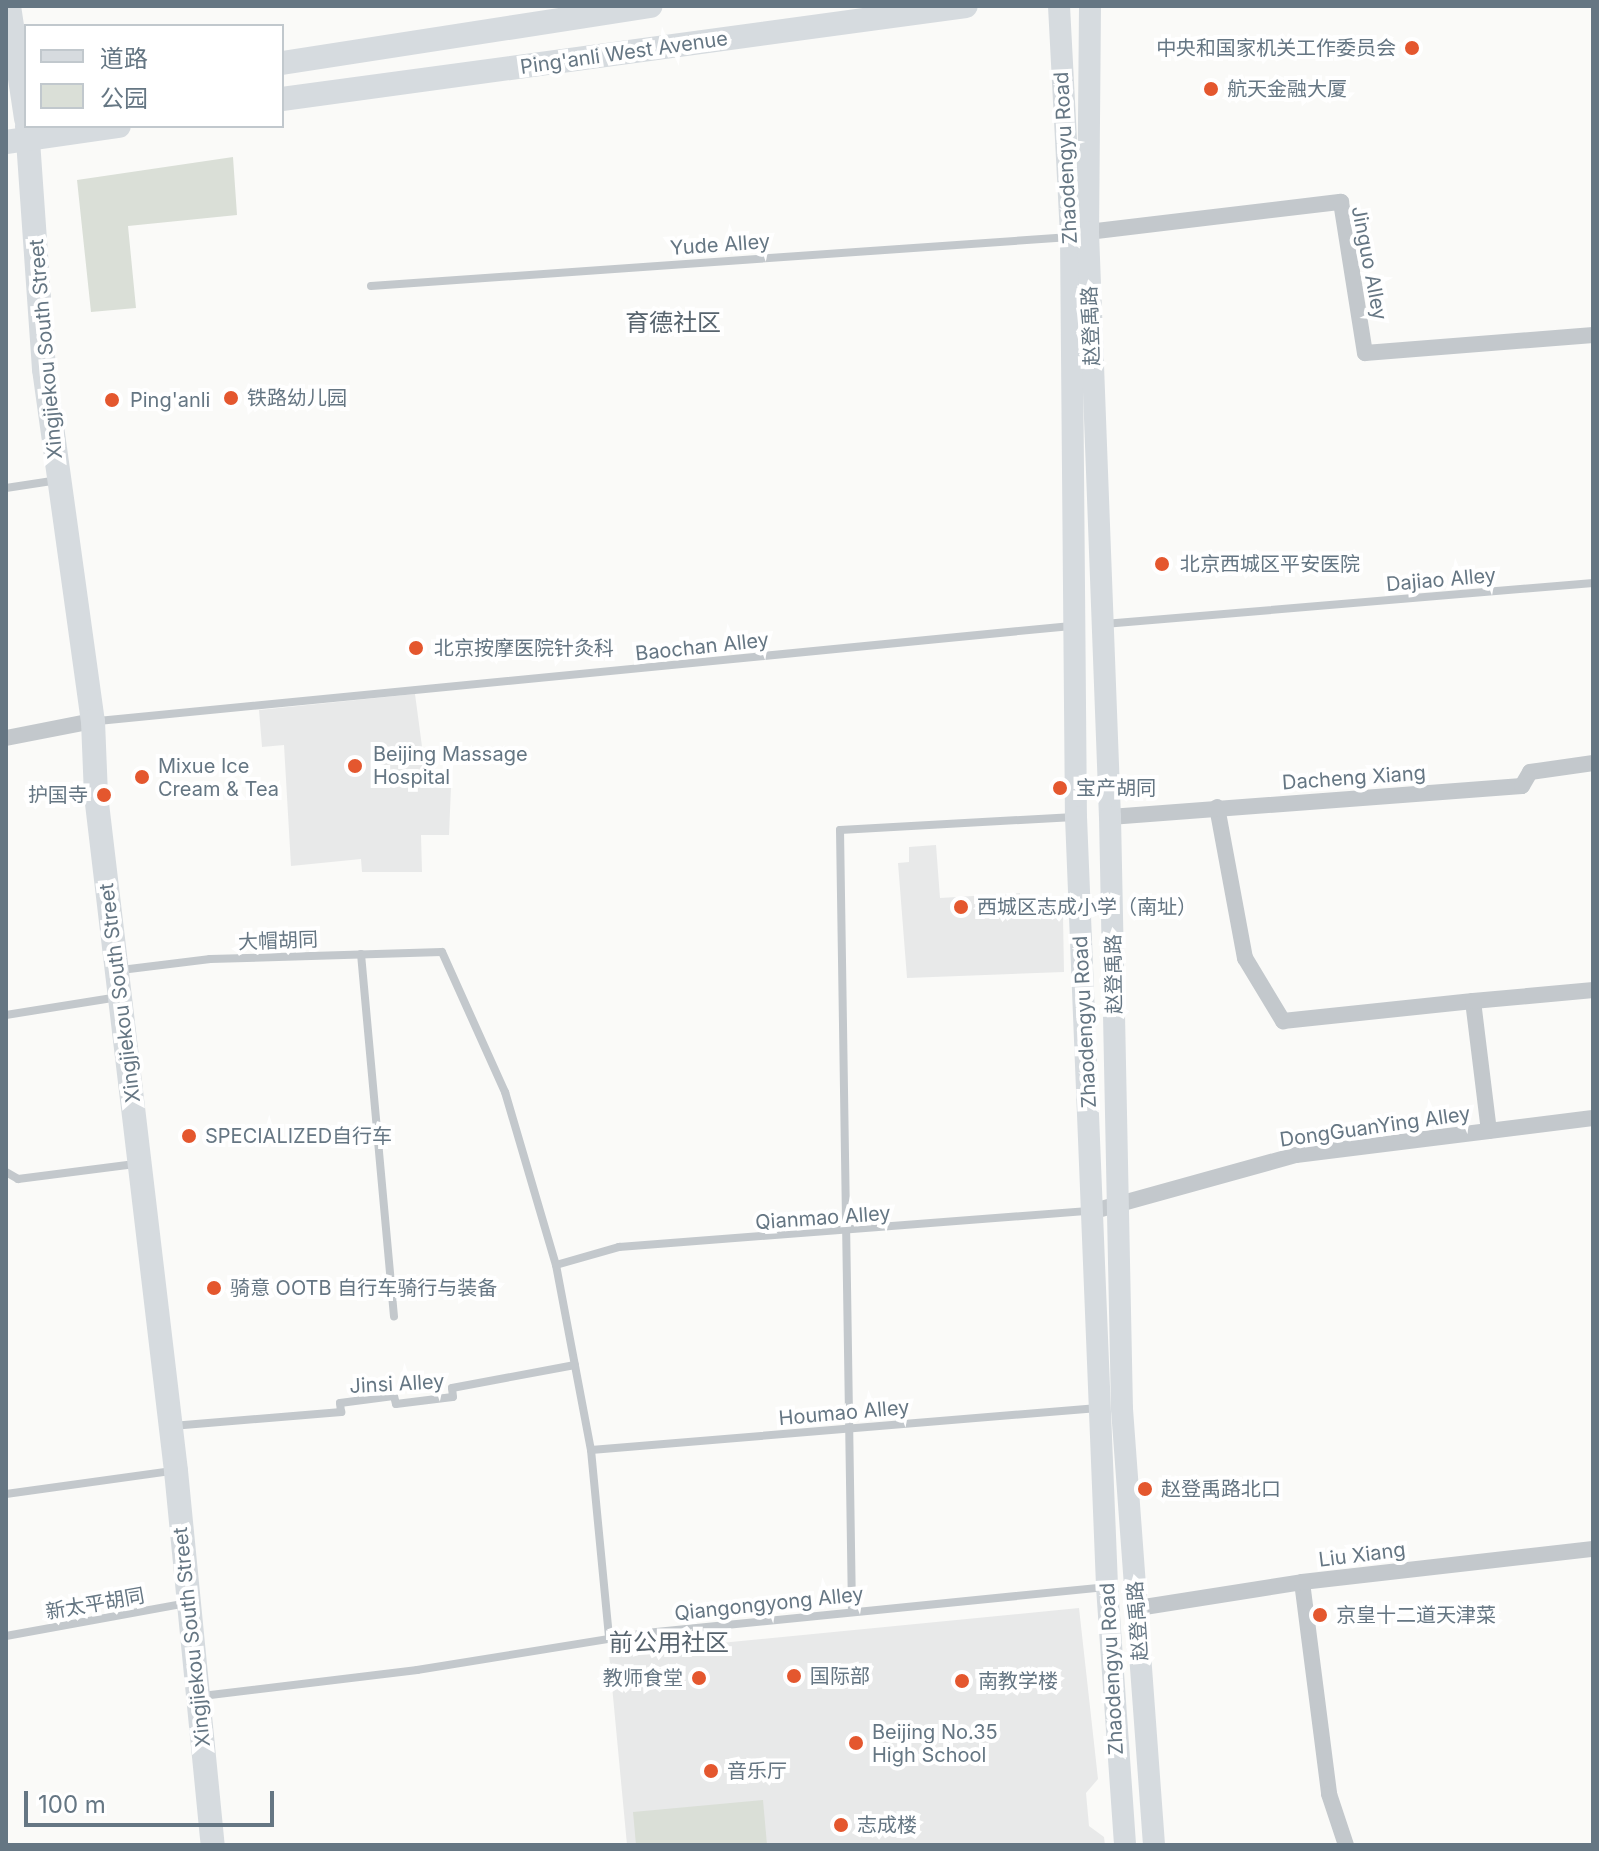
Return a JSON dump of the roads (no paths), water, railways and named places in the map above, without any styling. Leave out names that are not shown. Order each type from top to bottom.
[{"type":"main road","name":"Xingjiekou South Street","points":[[9,6],[44,369],[93,721],[116,970],[176,1471],[213,1845]]},
{"type":"main road","name":"Ping'anli West Avenue","points":[[284,63],[651,6]]},
{"type":"main road","name":"Ping'anli West Avenue","points":[[284,99],[966,6]]},
{"type":"main road","name":"Zhaodengyu Road","points":[[1059,6],[1080,235],[1076,817],[1107,1587],[1125,1845]]},
{"type":"main road","name":"赵登禹路","points":[[1090,6],[1080,235],[1110,817],[1122,1409],[1154,1845]]},
{"type":"street","name":"Jinguo Alley","points":[[1080,235],[1341,202],[1365,353],[1593,335]]},
{"type":"street","points":[[6,738],[93,721]]},
{"type":"street","name":"Dacheng Xiang","points":[[1110,817],[1522,786],[1530,772],[1593,763]]},
{"type":"street","points":[[1217,807],[1245,958],[1283,1021],[1593,990]]},
{"type":"street","points":[[1473,1001],[1489,1131]]},
{"type":"street","name":"DongGuanYing Alley","points":[[1094,1211],[1120,1208],[1296,1155],[1593,1118]]},
{"type":"street","name":"Liu Xiang","points":[[1138,1608],[1302,1582],[1593,1549]]},
{"type":"street","points":[[1302,1582],[1329,1794],[1346,1845]]},
{"type":"lane","name":"Yude Alley","points":[[371,286],[1080,235]]},
{"type":"lane","points":[[6,488],[58,480]]},
{"type":"lane","name":"Dajiao Alley","points":[[1099,624],[1593,583]]},
{"type":"lane","name":"Baochan Alley","points":[[93,721],[1075,625]]},
{"type":"lane","points":[[852,1611],[849,1233],[840,830],[1076,817]]},
{"type":"lane","name":"大帽胡同","points":[[116,970],[210,959],[442,952],[505,1092],[556,1265]]},
{"type":"lane","points":[[361,954],[394,1316]]},
{"type":"lane","points":[[6,1015],[120,997]]},
{"type":"lane","points":[[6,1172],[18,1179],[140,1163]]},
{"type":"lane","name":"Qianmao Alley","points":[[556,1265],[619,1247],[849,1233],[1094,1211]]},
{"type":"lane","points":[[556,1265],[591,1450],[609,1638]]},
{"type":"lane","name":"Jinsi Alley","points":[[171,1426],[341,1412],[340,1403],[394,1396],[396,1404],[453,1397],[452,1388],[575,1365]]},
{"type":"lane","name":"Houmao Alley","points":[[591,1450],[1099,1408]]},
{"type":"lane","points":[[6,1494],[176,1471]]},
{"type":"lane","name":"Qiangongyong Alley","points":[[198,1696],[417,1670],[609,1638],[1107,1587]]},
{"type":"lane","name":"新太平胡同","points":[[6,1636],[189,1603]]},
{"type":"place","name":"中央和国家机关工作委员会","points":[[1412,48]]},
{"type":"place","name":"航天金融大厦","points":[[1211,89]]},
{"type":"place","name":"铁路幼儿园","points":[[231,398]]},
{"type":"place","name":"Ping'anli","points":[[112,400]]},
{"type":"place","name":"北京西城区平安医院","points":[[1162,564]]},
{"type":"place","name":"北京按摩医院针灸科","points":[[416,648]]},
{"type":"place","name":"Beijing Massage Hospital","points":[[355,766]]},
{"type":"place","name":"Mixue Ice Cream & Tea","points":[[142,777]]},
{"type":"place","name":"宝产胡同","points":[[1060,788]]},
{"type":"place","name":"护国寺","points":[[104,795]]},
{"type":"place","name":"西城区志成小学（南址）","points":[[961,907]]},
{"type":"place","name":"SPECIALIZED自行车","points":[[189,1136]]},
{"type":"place","name":"骑意 OOTB 自行车骑行与装备","points":[[214,1288]]},
{"type":"place","name":"赵登禹路北口","points":[[1145,1489]]},
{"type":"place","name":"京皇十二道天津菜","points":[[1320,1615]]},
{"type":"place","name":"国际部","points":[[794,1676]]},
{"type":"place","name":"教师食堂","points":[[699,1678]]},
{"type":"place","name":"南教学楼","points":[[962,1681]]},
{"type":"place","name":"Beijing No.35 High School","points":[[856,1743]]},
{"type":"place","name":"音乐厅","points":[[711,1771]]},
{"type":"place","name":"志成楼","points":[[841,1825]]},
{"type":"district","name":"育德社区","points":[[673,323]]},
{"type":"district","name":"前公用社区","points":[[669,1643]]}]
